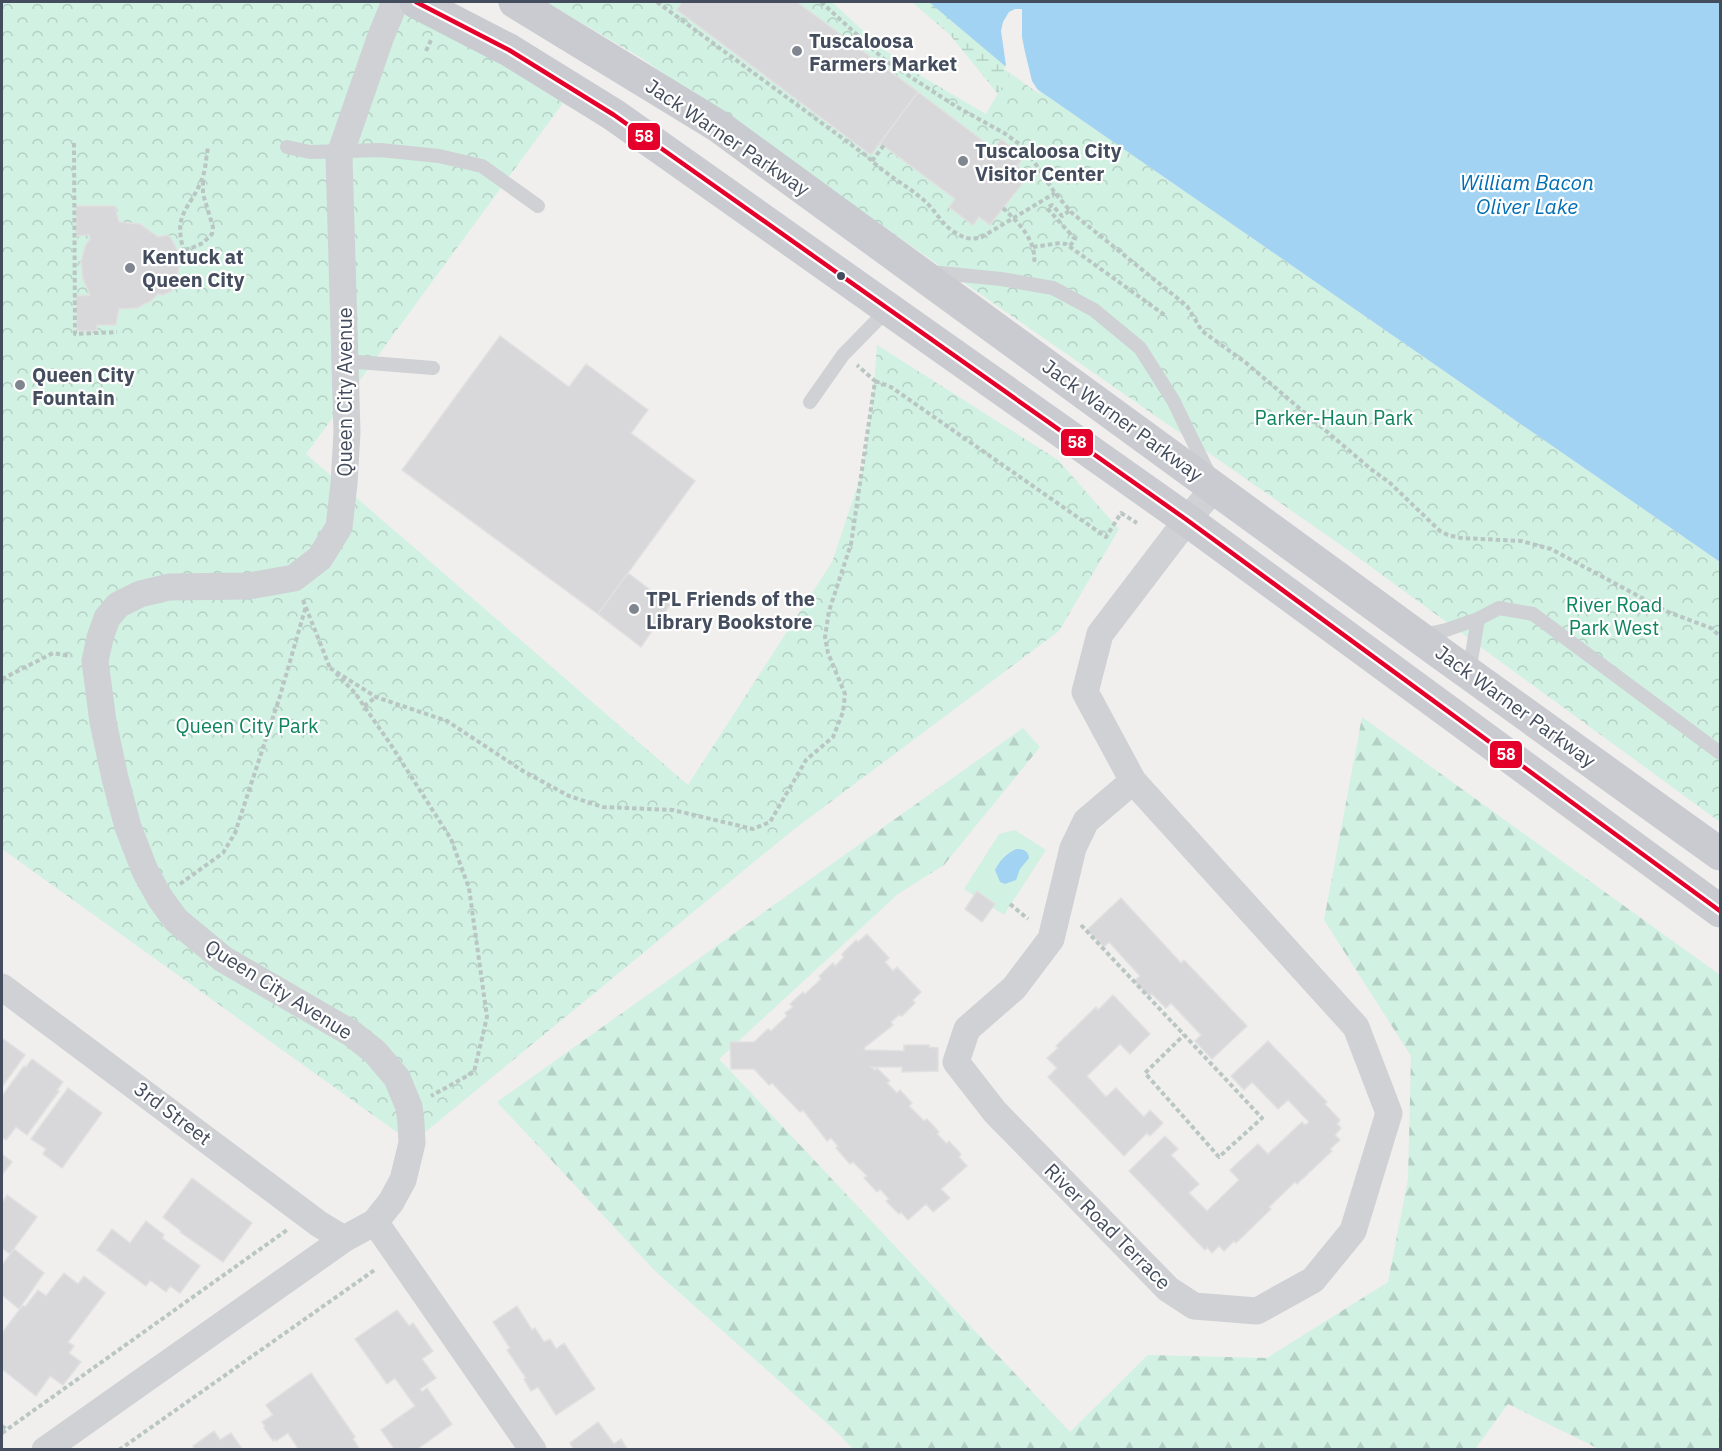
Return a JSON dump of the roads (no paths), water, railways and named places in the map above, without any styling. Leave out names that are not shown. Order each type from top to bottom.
[{"type":"main road","points":[[416,2],[509,50],[615,116],[889,308],[1177,532],[1720,911]]},
{"type":"main road","name":"Jack Warner Parkway","points":[[515,2],[718,126],[1720,854]]},
{"type":"street","name":"Queen City Avenue","points":[[45,1449],[344,1239],[375,1222],[391,1202],[403,1180],[412,1143],[409,1107],[397,1078],[375,1052],[351,1033],[223,959],[176,920],[160,898],[145,871],[128,827],[103,722],[95,661],[107,618],[118,605],[140,594],[169,588],[249,586],[294,578],[321,558],[339,527],[347,432],[340,152],[394,2]]},
{"type":"street","name":"River Road Terrace","points":[[1133,781],[1086,820],[1072,848],[1051,939],[1014,988],[966,1029],[956,1062],[995,1112],[1168,1289],[1194,1306],[1257,1311],[1313,1280],[1353,1231],[1389,1113],[1356,1027],[1133,781],[1085,692],[1100,634],[1177,532],[1215,487]]},
{"type":"street","name":"3rd Street","points":[[2,987],[319,1224],[344,1239]]},
{"type":"street","points":[[375,1222],[533,1449]]},
{"type":"lane","points":[[287,147],[310,152],[380,150],[427,155],[482,166],[538,206]]},
{"type":"lane","points":[[918,271],[1053,288],[1094,310],[1140,348],[1173,400],[1215,487]]},
{"type":"lane","points":[[810,402],[843,355],[889,308]]},
{"type":"lane","points":[[345,361],[433,368]]},
{"type":"lane","points":[[1418,636],[1478,620],[1499,608],[1533,615],[1720,753]]},
{"type":"lane","points":[[1469,672],[1478,620]]},
{"type":"water","name":"William Bacon Oliver Lake","points":[[929,2],[1720,2],[1720,562],[1011,71]]},
{"type":"water","points":[[1016,849],[1025,850],[1029,858],[1020,869],[1016,880],[1005,884],[1000,882],[995,870],[1009,853]]},
{"type":"place","name":"Tuscaloosa Farmers Market","points":[[797,51]]},
{"type":"place","name":"Tuscaloosa City Visitor Center","points":[[963,161]]},
{"type":"place","name":"Kentuck at Queen City","points":[[130,268]]},
{"type":"place","name":"Queen City Fountain","points":[[20,385]]},
{"type":"place","name":"TPL Friends of the Library Bookstore","points":[[634,609]]},
{"type":"park label","name":"Parker-Haun Park","points":[[1334,417]]},
{"type":"park label","name":"River Road Park West","points":[[1614,616]]},
{"type":"park label","name":"Queen City Park","points":[[247,725]]}]
